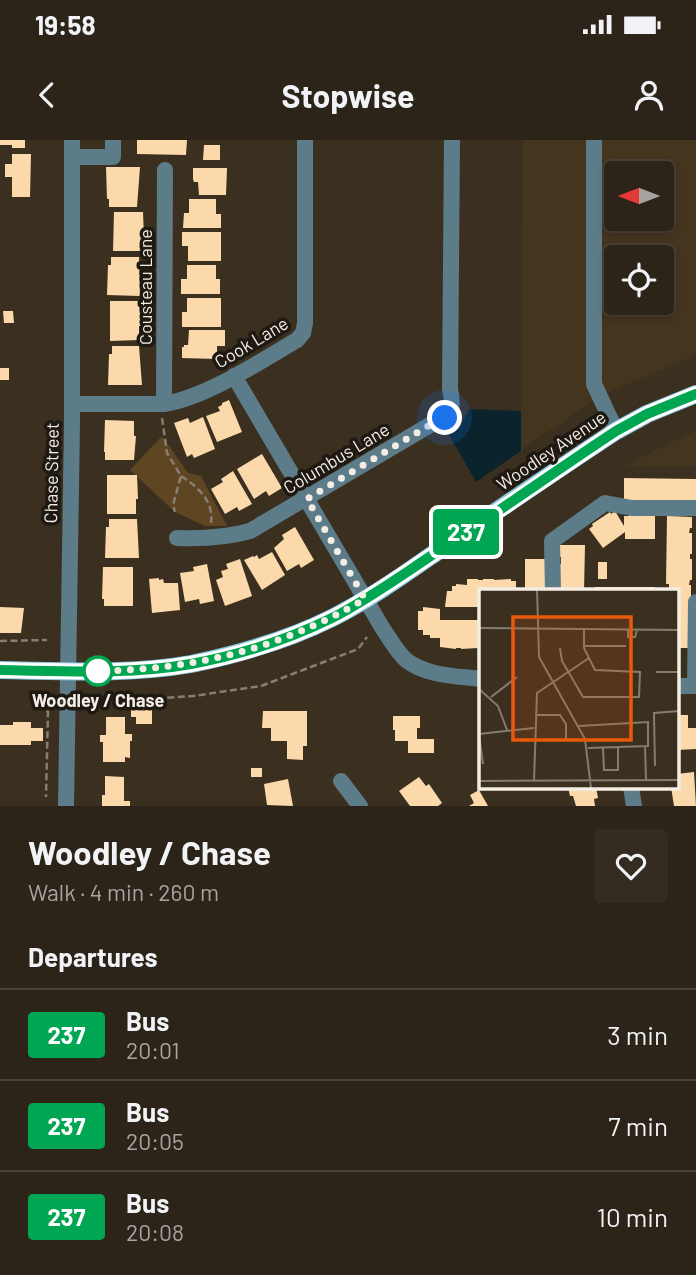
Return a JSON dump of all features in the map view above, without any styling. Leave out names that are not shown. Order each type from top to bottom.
[{"type":"main road","name":"Woodley Avenue","points":[[0,670],[68,671],[189,664],[262,646],[298,633],[400,578],[616,431],[647,414],[696,394]]},
{"type":"street","name":"Chase Street","points":[[66,806],[72,404],[72,140]]},
{"type":"street","points":[[72,157],[113,157],[113,140]]},
{"type":"street","name":"Cook Lane","points":[[72,404],[162,410],[234,376],[297,340],[303,333],[305,323],[305,140]]},
{"type":"street","name":"Columbus Lane","points":[[177,538],[205,539],[250,531],[445,418],[451,412],[453,140]]},
{"type":"street","points":[[594,140],[594,384],[616,431]]},
{"type":"street","name":"Cousteau Lane","points":[[162,410],[165,170]]},
{"type":"street","points":[[234,376],[383,629],[406,660],[430,672],[479,679]]},
{"type":"street","points":[[553,589],[552,541],[605,503],[632,508],[696,509]]},
{"type":"street","points":[[678,686],[696,686],[696,602]]},
{"type":"street","points":[[341,781],[360,806]]},
{"type":"street","points":[[631,788],[635,806]]},
{"type":"path","points":[[162,410],[167,453],[181,476],[198,487],[208,501],[211,527]]},
{"type":"path","points":[[175,512],[173,505],[181,476]]},
{"type":"path","points":[[82,706],[88,703],[193,696],[261,686],[358,649],[367,637]]},
{"type":"path","points":[[0,641],[47,640]]},
{"type":"path","points":[[41,702],[48,712],[46,797]]},
{"type":"shaded area","points":[[523,140],[696,140],[696,355],[599,396],[530,442],[521,451]]},
{"type":"shaded area","points":[[696,431],[696,466],[626,466],[658,449]]},
{"type":"shaded area","points":[[162,436],[188,473],[201,476],[227,526],[205,526],[175,512],[130,470]]},
{"type":"water","points":[[469,409],[521,411],[521,451],[476,482],[448,433],[461,425]]},
{"type":"building","points":[[0,140],[25,140],[25,148],[0,145]]},
{"type":"building","points":[[137,140],[187,140],[186,155],[137,154]]},
{"type":"building","points":[[204,145],[220,145],[220,160],[203,160]]},
{"type":"building","points":[[12,154],[31,154],[30,197],[12,197],[12,177],[5,177],[5,164],[12,164]]},
{"type":"building","points":[[106,167],[140,167],[137,207],[109,207]]},
{"type":"building","points":[[193,168],[227,168],[226,195],[199,195],[198,182],[193,179]]},
{"type":"building","points":[[189,199],[216,199],[216,214],[221,214],[221,228],[183,228],[184,213],[189,213]]},
{"type":"building","points":[[114,212],[143,212],[142,251],[113,251]]},
{"type":"building","points":[[182,232],[221,232],[221,261],[188,261],[188,246],[182,246]]},
{"type":"building","points":[[111,257],[139,257],[140,296],[107,295],[108,265],[111,265]]},
{"type":"building","points":[[187,265],[216,265],[220,294],[181,294],[181,279],[187,279]]},
{"type":"building","points":[[187,298],[221,298],[221,327],[182,327],[182,312],[187,312]]},
{"type":"building","points":[[110,301],[139,301],[139,340],[110,341]]},
{"type":"building","points":[[3,311],[13,311],[14,323],[4,323]]},
{"type":"building","points":[[189,330],[225,330],[225,346],[217,346],[217,359],[182,358],[182,347],[188,345]]},
{"type":"building","points":[[112,346],[139,346],[142,385],[108,385],[109,354],[112,354]]},
{"type":"building","points":[[0,368],[9,368],[9,380],[0,380]]},
{"type":"building","points":[[229,400],[242,432],[217,442],[206,416],[220,411],[218,407]]},
{"type":"building","points":[[203,417],[215,449],[194,458],[192,454],[187,457],[174,423],[188,418],[190,423]]},
{"type":"building","points":[[105,420],[134,421],[134,460],[105,460]]},
{"type":"building","points":[[262,454],[282,488],[269,496],[266,491],[254,499],[237,469]]},
{"type":"building","points":[[233,471],[252,504],[239,511],[237,507],[225,514],[211,489],[223,482],[221,479]]},
{"type":"building","points":[[107,475],[137,475],[136,514],[107,514]]},
{"type":"building","points":[[624,478],[696,479],[696,504],[684,504],[684,500],[679,500],[679,504],[656,504],[656,500],[624,500]]},
{"type":"building","points":[[615,511],[624,526],[624,516],[629,514],[655,516],[655,539],[625,539],[625,532],[603,548],[589,529],[592,524]]},
{"type":"building","points":[[667,516],[692,517],[689,533],[692,533],[692,580],[689,585],[691,648],[678,648],[678,589],[669,589],[669,584],[666,584]]},
{"type":"building","points":[[109,519],[137,519],[139,558],[105,558],[106,527],[109,527]]},
{"type":"building","points":[[295,527],[314,560],[301,568],[299,564],[287,571],[274,548],[284,539],[282,535]]},
{"type":"building","points":[[559,545],[585,545],[584,589],[560,589]]},
{"type":"building","points":[[272,552],[285,575],[262,590],[244,560],[257,555],[259,559]]},
{"type":"building","points":[[240,559],[252,596],[225,606],[216,580],[223,577],[221,571],[228,569],[226,564]]},
{"type":"building","points":[[525,559],[545,559],[545,589],[525,589]]},
{"type":"building","points":[[598,562],[607,562],[607,579],[598,579]]},
{"type":"building","points":[[207,564],[214,601],[200,604],[199,599],[185,602],[180,573],[194,571],[193,567]]},
{"type":"building","points":[[103,567],[133,567],[133,606],[104,606]]},
{"type":"building","points":[[149,579],[163,579],[164,583],[178,583],[180,610],[152,613]]},
{"type":"building","points":[[467,579],[511,579],[516,581],[516,589],[479,589],[479,607],[445,607],[447,591],[452,591],[452,586],[467,585]]},
{"type":"building","points":[[595,587],[655,587],[655,589]]},
{"type":"building","points":[[0,607],[24,608],[21,633],[0,633]]},
{"type":"building","points":[[423,607],[440,609],[440,620],[479,620],[479,649],[440,647],[440,638],[430,638],[430,635],[423,635],[423,630],[418,630],[418,611],[423,611]]},
{"type":"building","points":[[152,706],[152,724],[136,724],[136,717],[131,717],[131,708]]},
{"type":"building","points":[[263,711],[307,711],[307,746],[303,746],[303,760],[287,759],[287,741],[271,741],[271,728],[262,728]]},
{"type":"building","points":[[678,715],[688,715],[688,728],[696,728],[696,749],[678,750]]},
{"type":"building","points":[[393,716],[420,716],[417,739],[434,739],[434,753],[408,753],[408,741],[395,741]]},
{"type":"building","points":[[106,717],[125,717],[125,734],[132,734],[132,741],[130,758],[125,757],[125,762],[103,762],[103,742],[100,742],[100,735],[106,735]]},
{"type":"building","points":[[13,722],[31,722],[31,728],[43,728],[43,741],[31,741],[31,745],[0,745],[0,725],[13,725]]},
{"type":"building","points":[[251,768],[262,768],[262,777],[251,777]]},
{"type":"building","points":[[694,772],[696,806],[674,806],[671,788],[678,788],[678,774]]},
{"type":"building","points":[[105,776],[124,777],[124,801],[130,801],[130,806],[102,806]]},
{"type":"building","points":[[419,777],[426,786],[429,784],[442,803],[438,806],[410,806],[399,791]]},
{"type":"building","points":[[288,779],[293,806],[267,805],[264,784]]},
{"type":"building","points":[[568,788],[596,788],[598,798],[594,799],[595,806],[576,806],[573,796],[570,796]]},
{"type":"building","points":[[479,790],[488,806],[469,806],[474,803],[470,795]]},
{"type":"bus line","name":"237","points":[[0,670],[110,671],[189,664],[262,646],[298,633],[383,588],[616,431],[647,414],[696,394]]},
{"type":"place","name":"Woodley / Chase","points":[[98,671]]},
{"type":"route","points":[[98,671],[89,671],[189,664],[226,656],[298,633],[365,599],[307,499],[445,418]]}]
